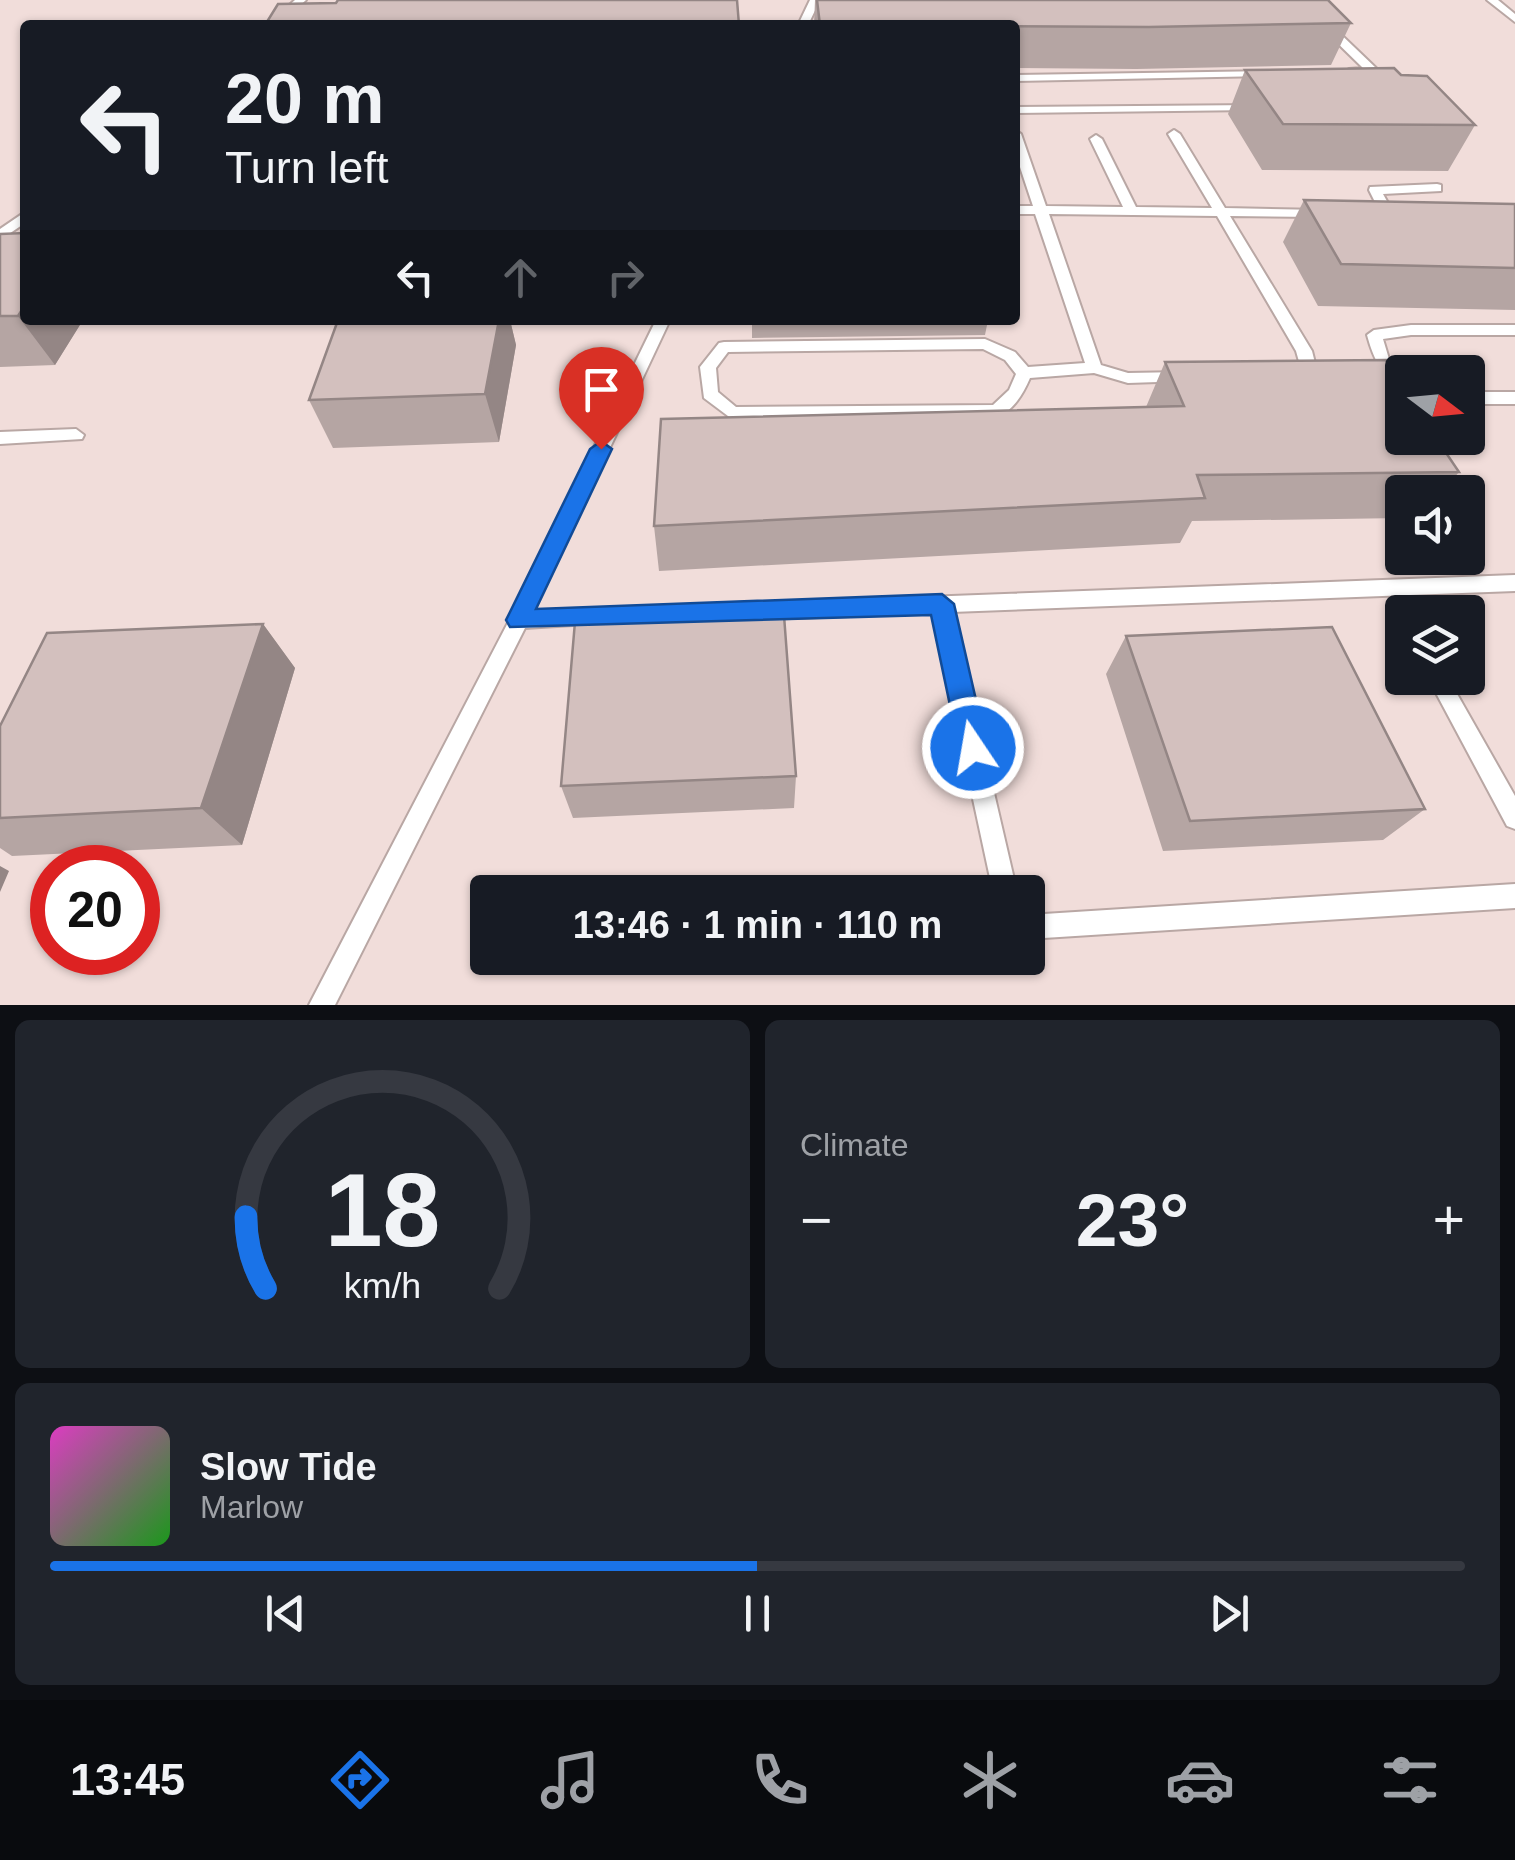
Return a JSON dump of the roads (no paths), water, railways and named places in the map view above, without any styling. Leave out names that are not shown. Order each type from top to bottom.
[{"type":"lane","points":[[278,20],[301,0]]},
{"type":"lane","points":[[806,19],[816,0]]},
{"type":"lane","points":[[1492,0],[1515,19]]},
{"type":"lane","points":[[806,19],[828,14]]},
{"type":"lane","points":[[1310,19],[1325,26],[1376,76],[1333,72]]},
{"type":"lane","points":[[1020,78],[1273,72]]},
{"type":"lane","points":[[1020,110],[1273,107]]},
{"type":"lane","points":[[1174,134],[1216,210],[1304,351],[1308,367],[1292,375],[1274,376]]},
{"type":"lane","points":[[1096,139],[1130,208]]},
{"type":"lane","points":[[1020,148],[1094,368]]},
{"type":"lane","points":[[1359,213],[1386,212],[1374,190],[1437,188]]},
{"type":"lane","points":[[1020,210],[1130,208],[1341,213]]},
{"type":"lane","points":[[0,236],[20,220]]},
{"type":"lane","points":[[322,1005],[518,620],[662,325]]},
{"type":"lane","points":[[1385,365],[1374,334],[1515,330]]},
{"type":"lane","points":[[985,344],[1010,356],[1024,374],[1016,393],[996,412],[732,413],[710,394],[708,367],[724,347],[985,344]]},
{"type":"lane","points":[[1024,374],[1094,368],[1128,378],[1201,377]]},
{"type":"lane","points":[[1485,398],[1515,398]]},
{"type":"lane","points":[[0,438],[76,435]]},
{"type":"lane","points":[[749,611],[1515,582]]},
{"type":"lane","points":[[942,604],[1001,875]]},
{"type":"lane","points":[[518,620],[615,616]]},
{"type":"lane","points":[[1447,695],[1515,818]]},
{"type":"lane","points":[[1045,926],[1515,896]]}]
